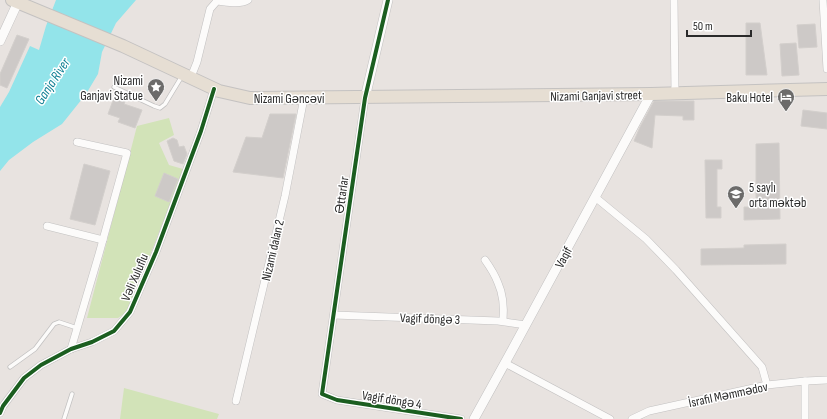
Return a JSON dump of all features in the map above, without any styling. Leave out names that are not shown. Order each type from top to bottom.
[{"type":"main road","points":[[15,1],[123,46],[187,75]]},
{"type":"main road","name":"Nizami Gəncəvi","points":[[187,75],[194,80],[219,91],[250,98],[365,98]]},
{"type":"main road","name":"Nizami Ganjavi street","points":[[365,98],[675,94],[827,89]]},
{"type":"street","points":[[187,75],[196,62],[210,9],[217,1],[230,3],[244,2],[248,0]]},
{"type":"street","name":"Əttarlar","points":[[322,394],[365,98],[388,0]]},
{"type":"street","points":[[674,0],[675,94]]},
{"type":"street","points":[[823,0],[827,69]]},
{"type":"street","points":[[0,41],[15,1]]},
{"type":"street","name":"Vəli Xuluflu","points":[[0,413],[3,406],[24,378],[41,365],[70,349],[92,342],[114,331],[130,312],[156,252],[201,131],[214,89]]},
{"type":"street","name":"Vaqif","points":[[474,419],[651,94]]},
{"type":"street","name":"Nizami dalan 2","points":[[236,401],[285,196],[304,98]]},
{"type":"street","points":[[70,349],[103,240],[127,153],[77,142]]},
{"type":"street","points":[[595,197],[646,239],[676,270],[762,367],[767,385]]},
{"type":"street","points":[[47,226],[103,240]]},
{"type":"street","points":[[485,260],[498,282],[501,291],[504,316],[503,321]]},
{"type":"street","name":"Vagif döngə 3","points":[[334,315],[503,321],[526,325]]},
{"type":"street","points":[[505,363],[610,419]]},
{"type":"street","name":"İsrafil Məmmədov","points":[[632,419],[648,411],[767,385],[827,380]]},
{"type":"street","points":[[805,381],[805,419]]},
{"type":"street","name":"Vagif döngə 4","points":[[322,394],[337,400],[461,419]]},
{"type":"lane","points":[[114,87],[160,108],[165,104],[187,75]]},
{"type":"lane","points":[[10,367],[35,349],[54,324],[59,322],[77,328]]},
{"type":"lane","points":[[64,419],[72,394]]},
{"type":"green space","points":[[169,118],[174,135],[159,143],[169,165],[183,169],[128,311],[118,318],[87,318],[137,126]]},
{"type":"green space","points":[[124,388],[219,414],[217,419],[120,419]]},
{"type":"water","name":"Ganja River","points":[[56,0],[136,0],[116,23],[102,52],[98,74],[86,94],[62,124],[33,142],[9,160],[0,171],[0,107],[9,92],[30,46],[39,50]]},
{"type":"building","points":[[746,23],[760,23],[767,75],[746,75]]},
{"type":"building","points":[[815,24],[817,47],[799,48],[797,25]]},
{"type":"building","points":[[17,35],[29,39],[7,88],[0,85],[0,74]]},
{"type":"building","points":[[796,43],[799,75],[782,76],[780,44]]},
{"type":"building","points":[[115,95],[126,99],[124,104],[142,110],[135,128],[118,122],[120,118],[108,114]]},
{"type":"building","points":[[654,101],[694,101],[694,120],[683,120],[683,116],[655,115],[652,148],[634,141]]},
{"type":"building","points":[[803,110],[827,113],[827,129],[801,126]]},
{"type":"building","points":[[270,114],[296,114],[283,178],[233,172],[246,137],[262,138]]},
{"type":"building","points":[[173,138],[177,140],[179,147],[184,146],[187,154],[183,164],[174,161],[167,141]]},
{"type":"building","points":[[779,143],[780,219],[744,220],[744,207],[756,207],[756,144]]},
{"type":"building","points":[[705,160],[722,160],[722,169],[717,169],[717,207],[721,207],[721,218],[706,218]]},
{"type":"building","points":[[84,164],[110,171],[95,225],[70,219]]},
{"type":"building","points":[[164,173],[178,179],[169,202],[155,196]]},
{"type":"building","points":[[786,244],[786,264],[701,265],[701,249],[744,248],[744,245]]},
{"type":"cycle path","points":[[388,0],[365,98],[322,394],[337,400],[461,419]]},
{"type":"cycle path","points":[[0,413],[3,406],[24,378],[41,365],[71,349],[92,342],[114,331],[130,312],[156,252],[201,131],[214,89]]},
{"type":"place","name":"Nizami Ganjavi Statue","points":[[156,102]]},
{"type":"place","name":"Baku Hotel","points":[[786,112]]},
{"type":"place","name":"5 saylı orta məktəb","points":[[736,209]]}]
